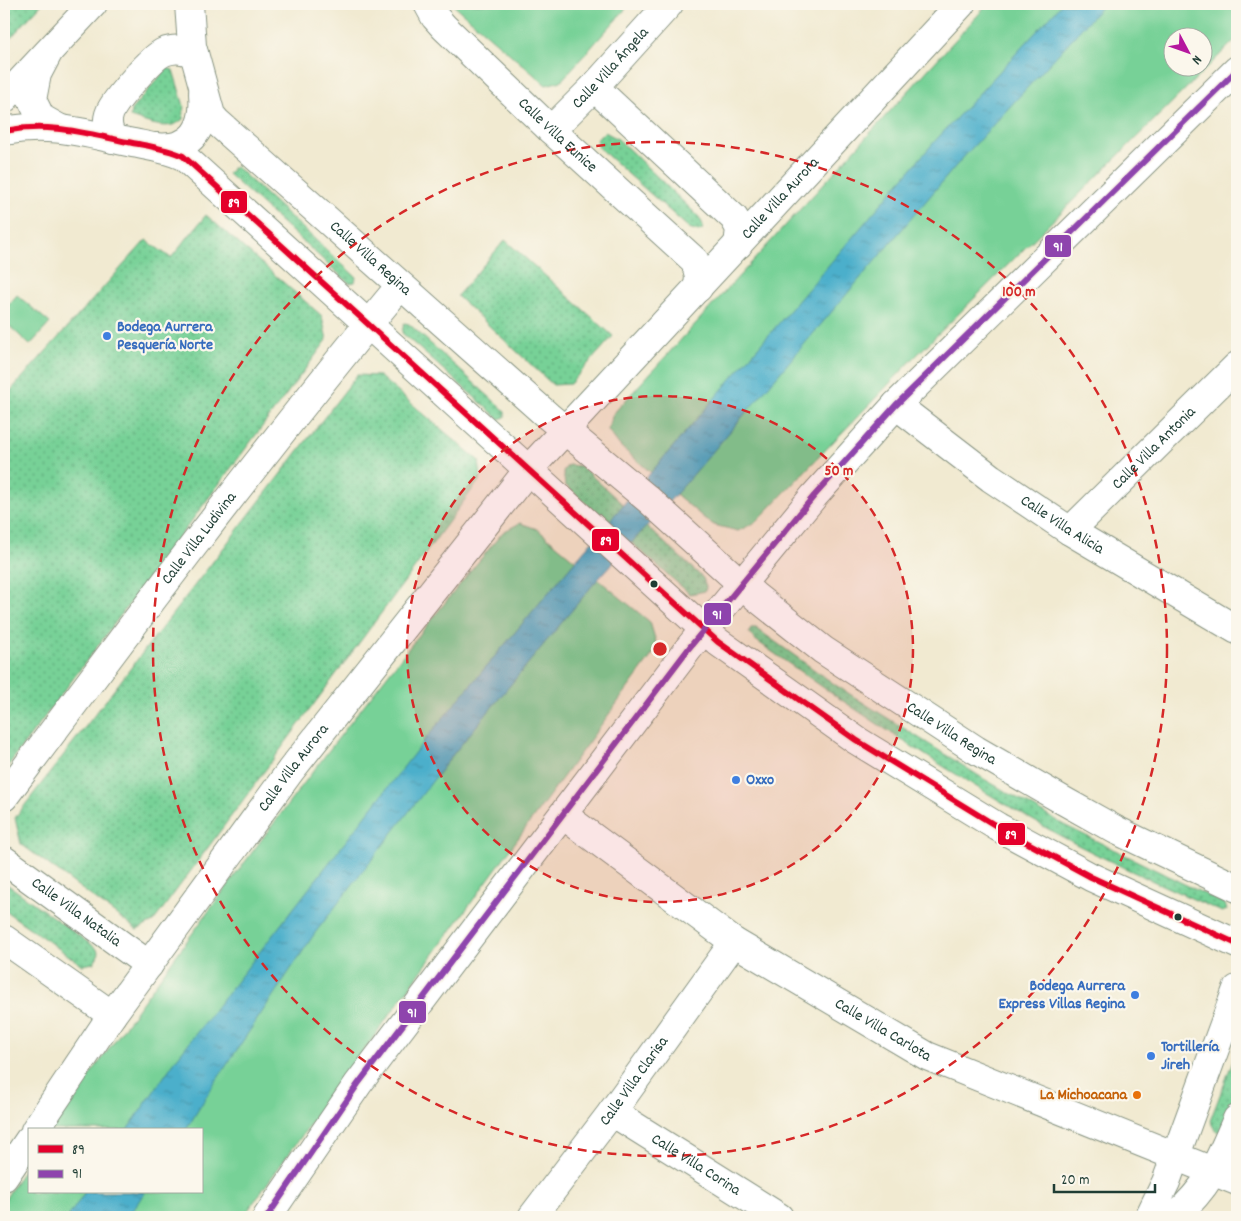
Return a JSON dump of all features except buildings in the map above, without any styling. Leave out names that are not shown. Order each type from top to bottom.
[{"type":"street","points":[[4,99],[93,4]]},
{"type":"street","name":"Calle Villa Regina","points":[[189,4],[194,54],[211,115],[400,286],[547,450],[576,514],[650,580],[722,606],[823,650],[976,750],[1116,830],[1237,888]]},
{"type":"street","name":"Calle Villa Eunice","points":[[428,4],[444,28],[551,130],[695,261]]},
{"type":"street","name":"Calle Villa Ángela","points":[[551,130],[594,87],[669,4]]},
{"type":"street","name":"Calle Villa Aurora","points":[[37,1128],[112,1015],[291,770],[547,450],[698,288],[733,240],[762,218],[961,4]]},
{"type":"street","points":[[53,46],[41,63],[32,100],[41,118],[57,127]]},
{"type":"street","points":[[113,138],[108,123],[114,105],[157,57],[172,50],[189,51],[194,54]]},
{"type":"street","points":[[266,1217],[358,1084],[722,606],[814,496],[896,405],[1237,70]]},
{"type":"street","points":[[146,146],[176,146],[191,137],[198,130],[204,115],[203,85]]},
{"type":"street","points":[[594,87],[733,240],[713,263],[695,261],[700,281],[698,288]]},
{"type":"street","name":"Calle Villa Regina","points":[[4,131],[21,128],[57,127],[113,138],[183,156],[368,325],[547,450],[616,472],[691,539],[722,606],[849,735],[998,827],[1091,877],[1237,944]]},
{"type":"street","name":"Calle Villa Ludivina","points":[[4,797],[266,449],[400,286]]},
{"type":"street","name":"Calle Villa Antonia","points":[[1070,532],[1237,366]]},
{"type":"street","name":"Calle Villa Alicia","points":[[896,405],[991,478],[1070,532],[1237,630]]},
{"type":"street","name":"Calle Villa Carlota","points":[[563,815],[734,942],[926,1056],[1226,1176]]},
{"type":"street","name":"Calle Villa Natalia","points":[[4,860],[149,964]]},
{"type":"street","points":[[4,939],[112,1015]]},
{"type":"street","name":"Calle Villa Clarisa","points":[[532,1217],[612,1112],[734,942]]},
{"type":"street","points":[[1149,1217],[1166,1182],[1237,989]]},
{"type":"street","name":"Calle Villa Corina","points":[[612,1112],[779,1217]]},
{"type":"street","points":[[1174,1217],[1199,1192],[1226,1176],[1237,1119]]},
{"type":"street","points":[[4,1177],[28,1141]]},
{"type":"green space","points":[[4,4],[42,4],[4,45]]},
{"type":"green space","points":[[452,4],[630,4],[561,81],[546,85]]},
{"type":"green space","points":[[988,4],[1237,4],[1237,38],[1214,61],[1214,28],[1164,28],[1164,78],[1197,78],[914,358],[756,522],[738,531],[714,525],[620,446],[608,430],[613,414]]},
{"type":"green space","points":[[167,68],[173,70],[184,106],[183,119],[177,123],[165,126],[151,124],[130,117],[131,110]]},
{"type":"green space","points":[[605,132],[618,139],[699,217],[703,225],[702,230],[698,231],[689,228],[598,147],[597,138]]},
{"type":"green space","points":[[235,166],[356,277],[355,282],[349,283],[228,174]]},
{"type":"green space","points":[[206,215],[322,316],[327,340],[4,771],[4,398],[146,240],[171,258]]},
{"type":"green space","points":[[505,240],[613,336],[570,384],[553,385],[457,296]]},
{"type":"green space","points":[[17,295],[50,323],[30,345],[4,321],[4,310]]},
{"type":"green space","points":[[404,323],[409,324],[505,411],[505,417],[499,419],[402,333]]},
{"type":"green space","points":[[357,375],[379,376],[479,461],[481,478],[153,922],[137,930],[21,844],[15,818]]},
{"type":"green space","points":[[568,465],[581,466],[703,578],[706,587],[705,591],[690,594],[565,485],[563,471]]},
{"type":"green space","points":[[520,523],[537,529],[650,622],[656,642],[653,654],[243,1217],[4,1217],[4,1201],[28,1163],[28,1194],[202,1194],[202,1128],[52,1128],[271,826],[385,678],[503,532]]},
{"type":"green space","points":[[751,628],[756,628],[837,686],[984,779],[1064,825],[1225,904],[1227,910],[1222,912],[1118,865],[1077,845],[1018,812],[903,741],[828,691],[754,639],[749,633]]},
{"type":"green space","points":[[4,882],[96,948],[99,953],[94,963],[82,965],[4,910]]},
{"type":"green space","points":[[1237,1050],[1235,1105],[1227,1124],[1220,1132],[1215,1130],[1210,1121]]},
{"type":"water","points":[[1062,4],[1104,4],[960,161],[687,482],[592,586],[455,752],[315,933],[214,1084],[187,1128],[128,1128],[177,1058],[427,737],[569,568],[935,141]]},
{"type":"water","points":[[84,1194],[144,1194],[128,1217],[68,1217]]},
{"type":"transit line","name":"91","points":[[267,1217],[358,1084],[689,648],[814,496],[896,405],[1237,70]]},
{"type":"transit line","name":"89","points":[[4,131],[51,128],[81,132],[170,151],[183,156],[718,642],[856,740],[998,827],[1091,877],[1237,944]]},
{"type":"place","name":"Bodega Aurrera Pesquería Norte","points":[[107,336]]},
{"type":"place","name":"Oxxo","points":[[736,780]]},
{"type":"place","name":"Bodega Aurrera Express Villas Regina","points":[[1135,995]]},
{"type":"place","name":"Tortillería Jireh","points":[[1151,1056]]},
{"type":"place","name":"La Michoacana","points":[[1137,1095]]}]
